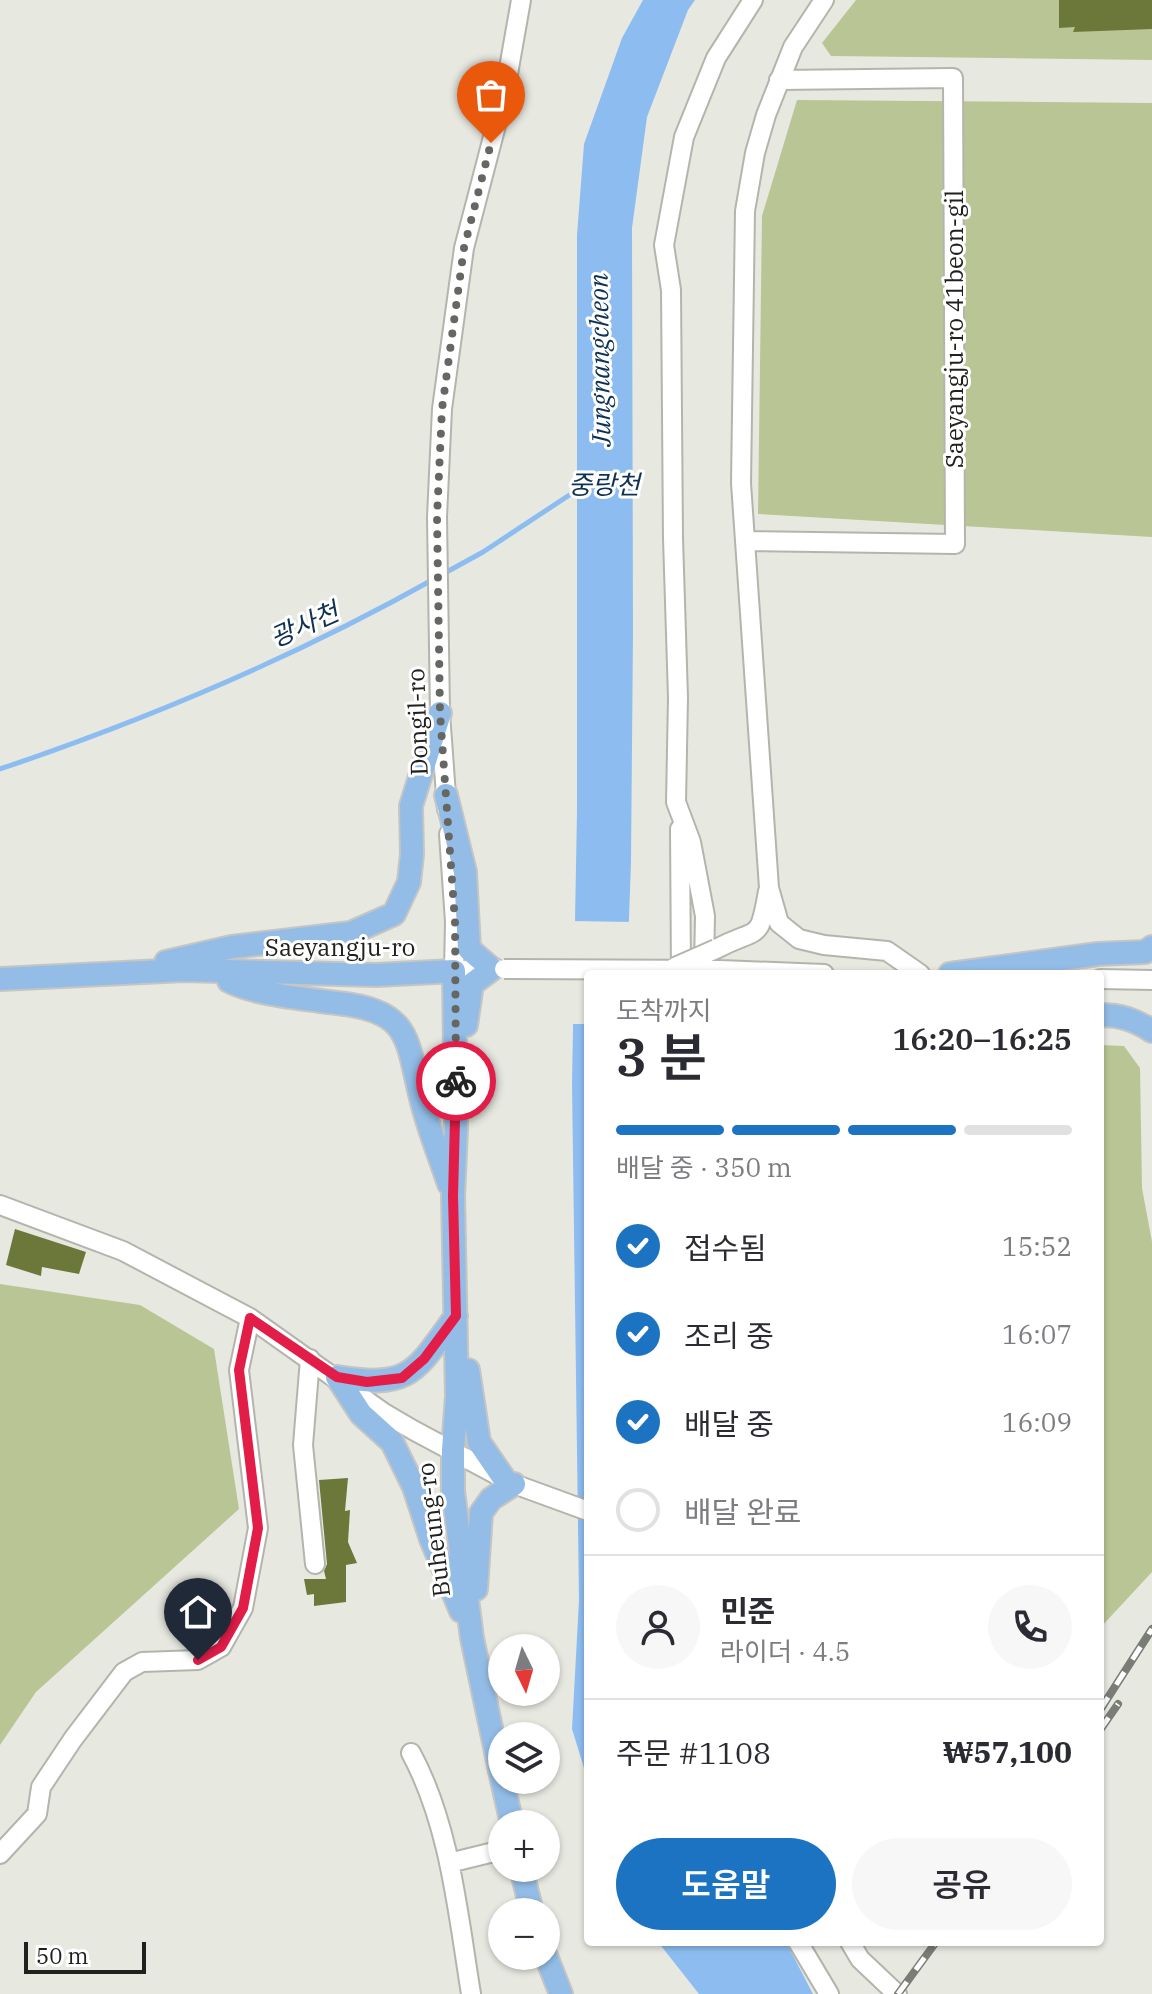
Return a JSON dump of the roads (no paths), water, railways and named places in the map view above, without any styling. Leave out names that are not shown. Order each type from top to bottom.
[{"type":"main road","points":[[118,972],[232,947],[351,933],[394,914],[409,882],[411,806],[440,713]]},
{"type":"main road","points":[[446,795],[465,872],[469,949],[498,969],[472,984],[456,1130]]},
{"type":"main road","points":[[980,970],[1098,954],[1145,952],[1152,947]]},
{"type":"main road","name":"Saeyangju-ro","points":[[0,979],[184,970],[376,975],[454,971]]},
{"type":"main road","name":"Dongil-ro","points":[[453,1450],[457,1396],[453,1196],[456,1130],[454,971]]},
{"type":"main road","points":[[218,972],[231,983],[304,999],[354,1004],[380,1012],[394,1021],[408,1038],[422,1102],[453,1196]]},
{"type":"main road","points":[[1104,1015],[1135,1020],[1152,1031]]},
{"type":"main road","points":[[337,1377],[367,1382],[402,1378],[424,1359],[456,1306]]},
{"type":"main road","points":[[456,1306],[479,1442],[510,1482],[481,1513],[472,1638]]},
{"type":"main road","points":[[337,1377],[361,1414],[392,1442],[414,1487],[431,1539],[472,1638]]},
{"type":"main road","name":"Buheung-ro","points":[[453,1450],[453,1491],[472,1638],[490,1722]]},
{"type":"main road","points":[[552,1970],[561,1994]]},
{"type":"street","name":"Dongil-ro","points":[[454,971],[455,922],[440,713],[437,517],[442,409],[464,248],[505,91],[521,0]]},
{"type":"street","points":[[712,970],[691,842],[676,802],[678,698],[671,290],[664,245],[684,137],[716,58],[753,0]]},
{"type":"street","points":[[824,0],[793,47],[779,80],[755,153],[745,211],[741,483],[769,888],[779,923],[799,939],[887,951],[914,970]]},
{"type":"street","name":"Saeyangju-ro 41beon-gil","points":[[746,541],[955,544],[953,78],[779,80]]},
{"type":"street","points":[[663,970],[680,812]]},
{"type":"street","points":[[670,970],[758,931],[769,888]]},
{"type":"street","name":"Saeyangju-ro","points":[[454,971],[584,971]]},
{"type":"street","points":[[1104,979],[1152,980]]},
{"type":"street","name":"Buheung-ro","points":[[0,1205],[123,1251],[250,1318],[384,1413],[453,1450]]},
{"type":"street","points":[[0,1854],[37,1814],[41,1787],[124,1672],[142,1662],[198,1660],[221,1647],[243,1608],[258,1528],[239,1370],[250,1318]]},
{"type":"street","points":[[310,1359],[303,1445],[315,1564]]},
{"type":"street","points":[[453,1450],[510,1482],[584,1510]]},
{"type":"street","points":[[411,1753],[424,1777],[449,1863],[471,1994]]},
{"type":"street","points":[[449,1863],[488,1853]]},
{"type":"street","points":[[800,1946],[829,1994]]},
{"type":"street","points":[[852,1946],[860,1959],[897,1994]]},
{"type":"water","name":"중랑천","points":[[643,0],[695,0],[688,10],[647,117],[632,228],[633,632],[627,970],[584,970],[584,1768],[572,1729],[579,1600],[572,1083],[577,812],[577,235],[584,144],[622,38]]},
{"type":"water","points":[[661,1946],[788,1946],[813,1994],[699,1994]]},
{"type":"waterway","name":"광사천","points":[[443,574],[483,552],[580,488]]},
{"type":"waterway","name":"광사천","points":[[0,769],[112,729],[222,684],[329,634],[434,579]]},
{"type":"railway","points":[[1104,1704],[1152,1629]]},
{"type":"railway","points":[[1104,1724],[1118,1704]]},
{"type":"railway","points":[[898,1994],[933,1946]]},
{"type":"water label","name":"Jungnangcheon","points":[[599,360]]}]
